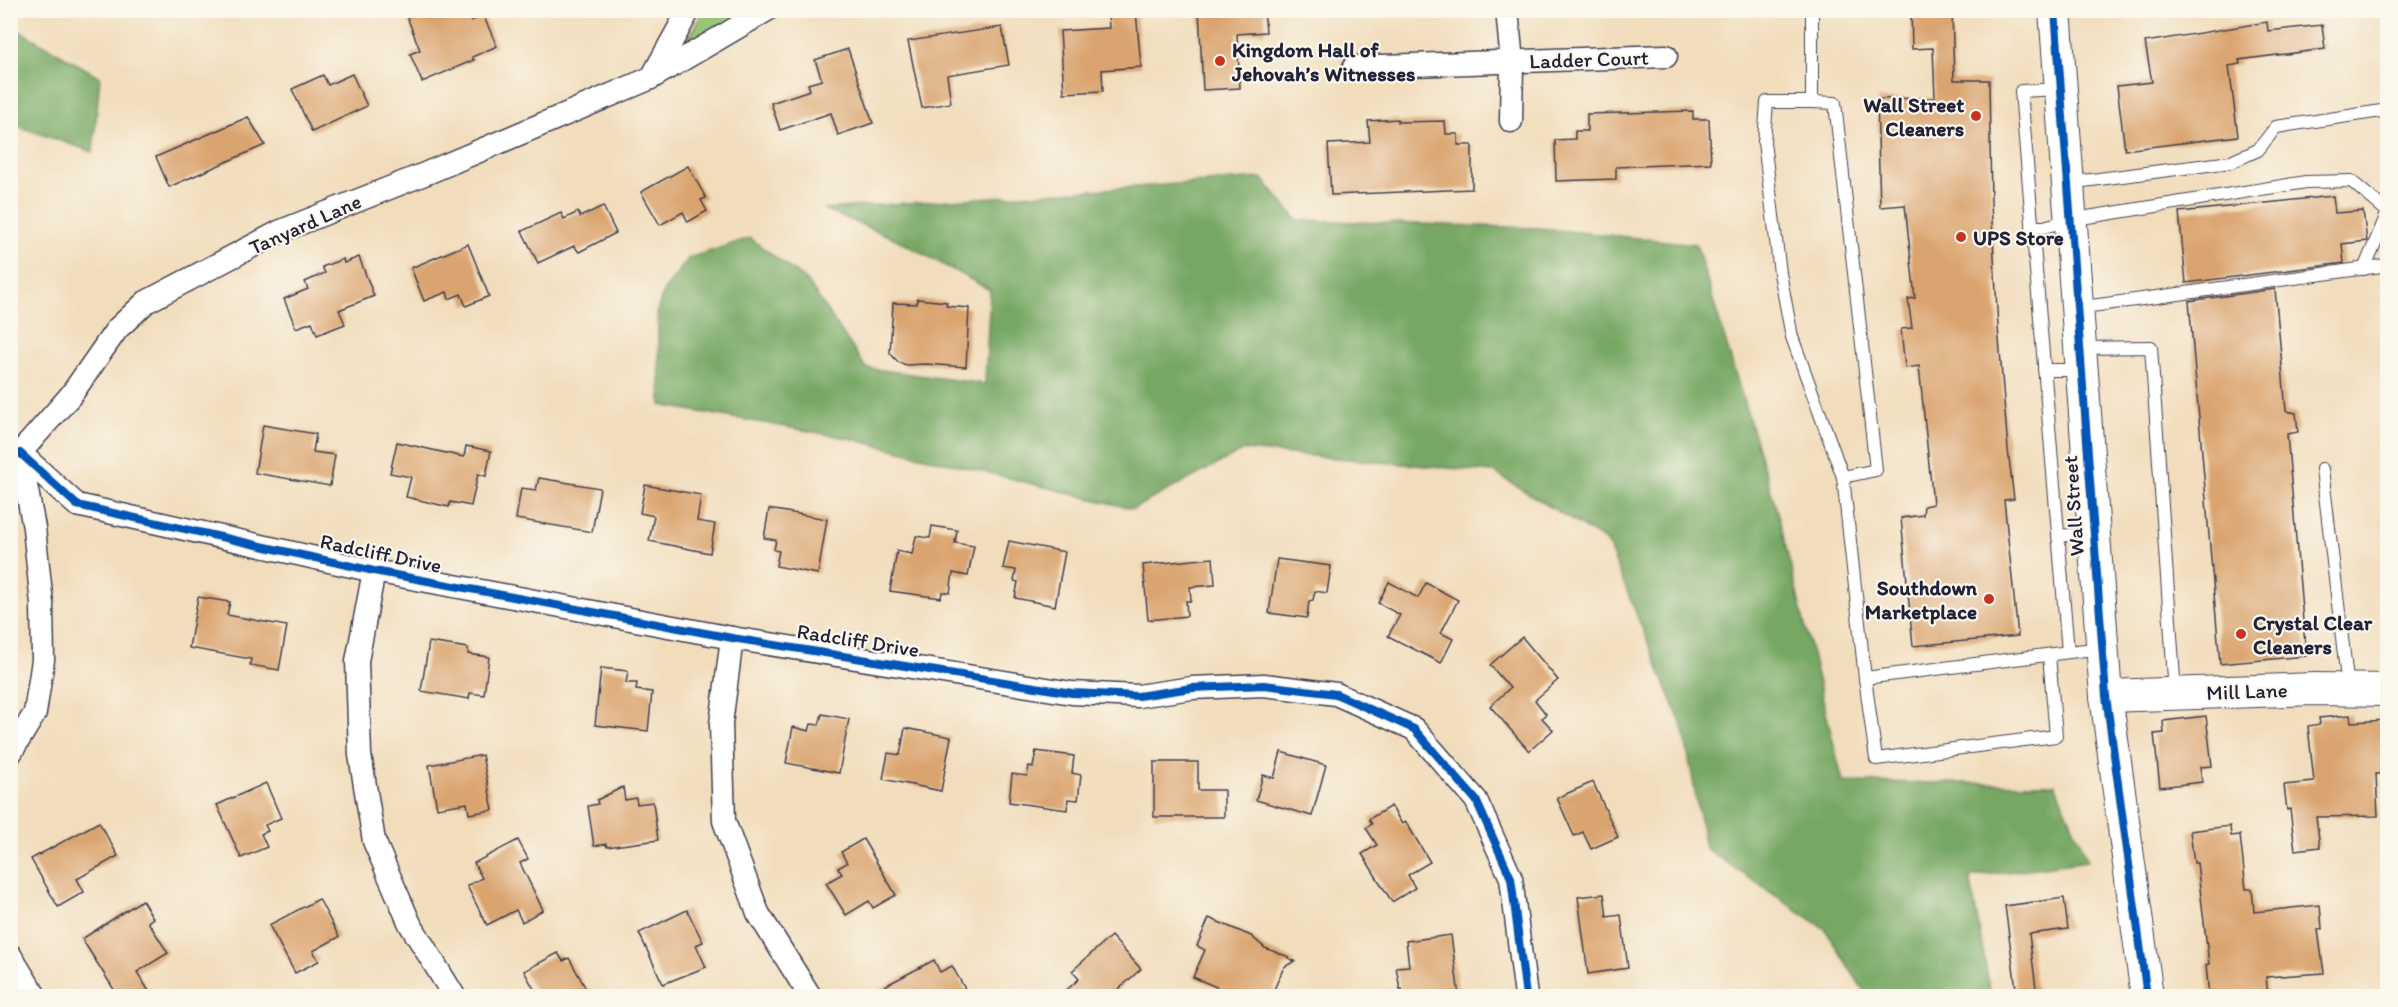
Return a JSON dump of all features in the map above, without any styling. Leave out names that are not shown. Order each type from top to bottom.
[{"type":"street","points":[[651,78],[689,10]]},
{"type":"street","name":"Tanyard Lane","points":[[15,456],[71,395],[117,329],[146,302],[281,231],[427,173],[651,78],[767,10]]},
{"type":"street","name":"Ladder Court","points":[[1508,10],[1512,62],[1511,121]]},
{"type":"street","name":"Wall Street","points":[[2055,10],[2106,696],[2147,996]]},
{"type":"street","name":"Ladder Court","points":[[1354,68],[1666,56]]},
{"type":"street","points":[[10,754],[35,714],[43,660],[42,604],[34,528],[15,456]]},
{"type":"street","name":"Radcliff Drive","points":[[15,456],[77,504],[374,571],[732,638],[1072,693],[1138,696],[1191,688],[1264,685],[1336,694],[1414,729],[1476,800],[1511,878],[1526,996]]},
{"type":"street","points":[[374,571],[357,661],[360,755],[374,841],[410,924],[454,996]]},
{"type":"street","points":[[732,638],[721,723],[724,821],[758,913],[810,996]]},
{"type":"street","name":"Mill Lane","points":[[2106,696],[2348,689],[2388,690]]},
{"type":"street","points":[[10,955],[35,996]]},
{"type":"lane","points":[[1812,10],[1812,102]]},
{"type":"lane","points":[[2060,89],[2021,91],[2068,652]]},
{"type":"lane","points":[[1843,477],[1876,470],[1835,103],[1767,102],[1764,142],[1780,273],[1792,337],[1843,477],[1876,759],[2056,736],[2049,655]]},
{"type":"lane","points":[[2067,183],[2231,162],[2258,150],[2276,127],[2388,110]]},
{"type":"lane","points":[[2032,228],[2306,182],[2351,181],[2388,212],[2364,269]]},
{"type":"lane","points":[[2076,308],[2388,265]]},
{"type":"lane","points":[[2044,370],[2080,359],[2151,347],[2175,694]]},
{"type":"lane","points":[[2322,469],[2348,689]]},
{"type":"lane","points":[[2058,536],[2093,533]]},
{"type":"lane","points":[[1865,678],[2102,648]]},
{"type":"green space","points":[[702,11],[754,11],[676,58],[697,24]]},
{"type":"green space","points":[[11,26],[100,77],[93,152],[11,124]]},
{"type":"green space","points":[[1262,178],[1297,220],[1538,228],[1696,244],[1777,511],[1843,782],[2055,784],[2088,861],[1970,877],[1991,996],[1867,996],[1825,929],[1705,848],[1684,731],[1607,542],[1494,472],[1244,450],[1133,509],[848,438],[661,405],[657,311],[664,290],[689,258],[750,238],[807,281],[866,368],[985,384],[990,290],[896,239],[823,209]]},
{"type":"building","points":[[423,10],[466,10],[471,21],[483,15],[497,46],[472,57],[474,60],[422,82],[410,54],[420,50],[407,17]]},
{"type":"building","name":"Kingdom Hall of Jehovah’s Witnesses","points":[[1199,10],[1264,10],[1266,32],[1237,34],[1240,88],[1203,90]]},
{"type":"building","points":[[1911,10],[1952,10],[1954,80],[1989,80],[1991,203],[1998,327],[2014,499],[2004,500],[2018,636],[1913,646],[1901,518],[1923,515],[1924,506],[1933,504],[1919,366],[1905,368],[1901,329],[1912,328],[1908,299],[1915,298],[1905,205],[1880,207],[1877,99],[1935,98],[1933,48],[1912,49]]},
{"type":"building","points":[[1136,11],[1141,67],[1102,70],[1103,91],[1064,93],[1060,31],[1109,28],[1108,13]]},
{"type":"building","points":[[2267,22],[2268,31],[2322,25],[2325,49],[2239,60],[2240,64],[2229,66],[2238,136],[2125,150],[2117,86],[2152,82],[2145,42]]},
{"type":"building","points":[[1002,27],[1009,65],[947,75],[951,103],[922,108],[908,41]]},
{"type":"building","points":[[848,49],[873,123],[838,135],[831,113],[780,130],[771,103],[810,90],[808,84],[822,80],[815,60]]},
{"type":"building","points":[[352,74],[367,106],[312,132],[292,89],[323,75],[328,85]]},
{"type":"building","points":[[1693,111],[1693,119],[1709,119],[1711,163],[1616,167],[1616,179],[1556,181],[1555,140],[1575,139],[1575,131],[1587,131],[1587,114]]},
{"type":"building","points":[[248,117],[265,145],[169,187],[156,157]]},
{"type":"building","points":[[1398,119],[1398,122],[1445,121],[1446,134],[1458,134],[1458,145],[1472,145],[1472,189],[1331,195],[1328,144],[1370,142],[1368,121]]},
{"type":"building","points":[[688,166],[706,198],[701,200],[707,211],[688,222],[683,212],[660,225],[641,192]]},
{"type":"building","points":[[2333,196],[2335,213],[2363,211],[2367,241],[2342,244],[2344,263],[2186,283],[2179,212]]},
{"type":"building","points":[[603,206],[616,233],[579,252],[574,246],[538,263],[522,231],[561,213],[564,219],[578,212],[580,217]]},
{"type":"building","points":[[468,244],[489,296],[466,306],[461,294],[449,299],[447,292],[424,301],[411,268]]},
{"type":"building","points":[[359,257],[374,296],[339,310],[345,324],[317,335],[312,322],[296,328],[284,299],[308,289],[305,282],[325,273],[322,267],[343,259],[344,263]]},
{"type":"building","points":[[2275,289],[2286,411],[2296,413],[2298,432],[2287,434],[2306,656],[2220,664],[2189,301]]},
{"type":"building","points":[[917,299],[947,302],[946,306],[969,308],[966,367],[906,365],[898,362],[890,353],[893,303],[917,304]]},
{"type":"building","points":[[263,425],[316,434],[313,452],[335,455],[330,486],[255,473]]},
{"type":"building","points":[[397,442],[464,457],[466,446],[491,451],[486,476],[478,474],[471,506],[450,502],[449,507],[406,497],[411,477],[390,473]]},
{"type":"building","points":[[539,478],[600,488],[592,532],[516,519],[521,488],[536,490]]},
{"type":"building","points":[[645,485],[701,495],[697,521],[715,524],[710,553],[649,541],[654,516],[640,513]]},
{"type":"building","points":[[769,509],[827,519],[818,574],[776,566],[779,551],[774,550],[776,540],[764,538]]},
{"type":"building","points":[[932,526],[957,530],[955,543],[974,546],[968,576],[953,573],[950,593],[942,592],[941,598],[890,591],[897,551],[912,554],[916,536],[930,538]]},
{"type":"building","points":[[1009,541],[1065,552],[1055,606],[1015,598],[1018,582],[1014,581],[1016,570],[1003,568]]},
{"type":"building","points":[[1213,558],[1215,585],[1190,587],[1191,601],[1186,601],[1187,616],[1148,620],[1143,565]]},
{"type":"building","points":[[1277,559],[1331,566],[1327,593],[1315,591],[1313,600],[1309,601],[1307,618],[1269,613]]},
{"type":"building","points":[[1389,582],[1418,598],[1426,583],[1458,600],[1441,633],[1453,639],[1441,663],[1388,636],[1400,615],[1378,603]]},
{"type":"building","points":[[198,597],[230,602],[227,615],[287,626],[279,670],[250,665],[251,659],[189,648]]},
{"type":"building","points":[[1522,637],[1558,680],[1535,700],[1546,714],[1542,718],[1553,730],[1529,751],[1490,706],[1510,688],[1490,665]]},
{"type":"building","points":[[429,642],[468,648],[468,654],[489,657],[484,695],[470,693],[469,699],[421,691]]},
{"type":"building","points":[[601,668],[628,671],[626,683],[637,683],[636,690],[652,692],[648,731],[595,725]]},
{"type":"building","points":[[822,714],[849,719],[839,773],[786,763],[793,727],[809,731],[811,724],[819,725]]},
{"type":"building","points":[[2350,715],[2351,722],[2388,720],[2388,773],[2376,774],[2378,816],[2316,817],[2320,847],[2295,850],[2290,809],[2287,810],[2284,785],[2314,782],[2308,726],[2320,724],[2319,718]]},
{"type":"building","points":[[2206,716],[2212,766],[2200,767],[2202,782],[2160,787],[2154,734],[2164,733],[2163,721]]},
{"type":"building","points":[[905,728],[951,737],[941,791],[883,779],[888,753],[900,755]]},
{"type":"building","points":[[1036,751],[1074,756],[1072,773],[1081,775],[1078,800],[1068,799],[1067,810],[1009,802],[1012,774],[1027,776],[1029,766],[1033,767]]},
{"type":"building","points":[[1281,752],[1326,765],[1312,816],[1256,800],[1263,775],[1274,778]]},
{"type":"building","points":[[482,755],[493,810],[469,814],[467,803],[437,808],[429,765]]},
{"type":"building","points":[[1154,762],[1198,762],[1198,790],[1224,790],[1224,817],[1154,817]]},
{"type":"building","points":[[1593,782],[1618,837],[1591,849],[1583,832],[1574,836],[1557,798]]},
{"type":"building","points":[[266,783],[281,818],[265,825],[268,831],[261,834],[267,847],[241,858],[217,805]]},
{"type":"building","points":[[623,787],[625,800],[636,798],[637,804],[653,802],[658,840],[607,847],[606,844],[594,846],[588,806],[598,804],[597,800]]},
{"type":"building","points":[[1391,806],[1402,824],[1406,822],[1430,862],[1408,875],[1415,888],[1392,902],[1362,854],[1377,845],[1366,828],[1372,824],[1369,819]]},
{"type":"building","points":[[99,822],[118,856],[77,879],[84,892],[58,907],[31,859]]},
{"type":"building","points":[[2230,826],[2231,836],[2240,835],[2246,889],[2252,889],[2254,912],[2320,905],[2322,929],[2318,930],[2324,973],[2266,977],[2268,996],[2209,996],[2206,965],[2209,964],[2197,863],[2194,863],[2190,831]]},
{"type":"building","points":[[863,839],[896,895],[873,908],[869,901],[846,915],[826,883],[842,874],[838,868],[847,863],[841,852]]},
{"type":"building","points":[[518,840],[528,859],[520,863],[543,910],[522,922],[516,910],[487,925],[467,886],[482,878],[474,863]]},
{"type":"building","points":[[1604,894],[1607,917],[1621,915],[1628,968],[1588,974],[1578,897]]},
{"type":"building","points":[[2064,898],[2068,929],[2029,934],[2037,996],[2017,996],[2005,906]]},
{"type":"building","points":[[319,899],[339,937],[313,951],[319,961],[295,973],[269,925]]},
{"type":"building","points":[[142,900],[153,918],[148,922],[168,953],[137,972],[152,996],[118,996],[82,939]]},
{"type":"building","points":[[687,910],[703,942],[696,945],[706,967],[663,984],[639,933]]},
{"type":"building","points":[[1209,918],[1251,936],[1265,948],[1295,961],[1284,967],[1271,996],[1237,996],[1193,977],[1205,950],[1197,946]]},
{"type":"building","points":[[1451,935],[1459,996],[1403,996],[1396,967],[1409,966],[1406,941]]},
{"type":"building","points":[[1111,936],[1141,969],[1111,996],[1060,996],[1079,979],[1072,971]]},
{"type":"building","points":[[558,953],[563,961],[569,958],[590,996],[538,996],[524,971]]},
{"type":"building","points":[[934,960],[940,972],[952,966],[969,996],[866,996]]},
{"type":"cycle path","points":[[2055,10],[2106,696],[2147,996]]},
{"type":"cycle path","points":[[20,453],[77,505],[374,571],[732,638],[1072,693],[1138,696],[1192,688],[1264,685],[1336,694],[1414,729],[1476,800],[1511,878],[1526,996]]},
{"type":"place","name":"Kingdom Hall of Jehovah’s Witnesses","points":[[1220,61]]},
{"type":"place","name":"Wall Street Cleaners","points":[[1976,116]]},
{"type":"place","name":"UPS Store","points":[[1961,237]]},
{"type":"place","name":"Southdown Marketplace","points":[[1989,599]]},
{"type":"place","name":"Crystal Clear Cleaners","points":[[2241,634]]}]
